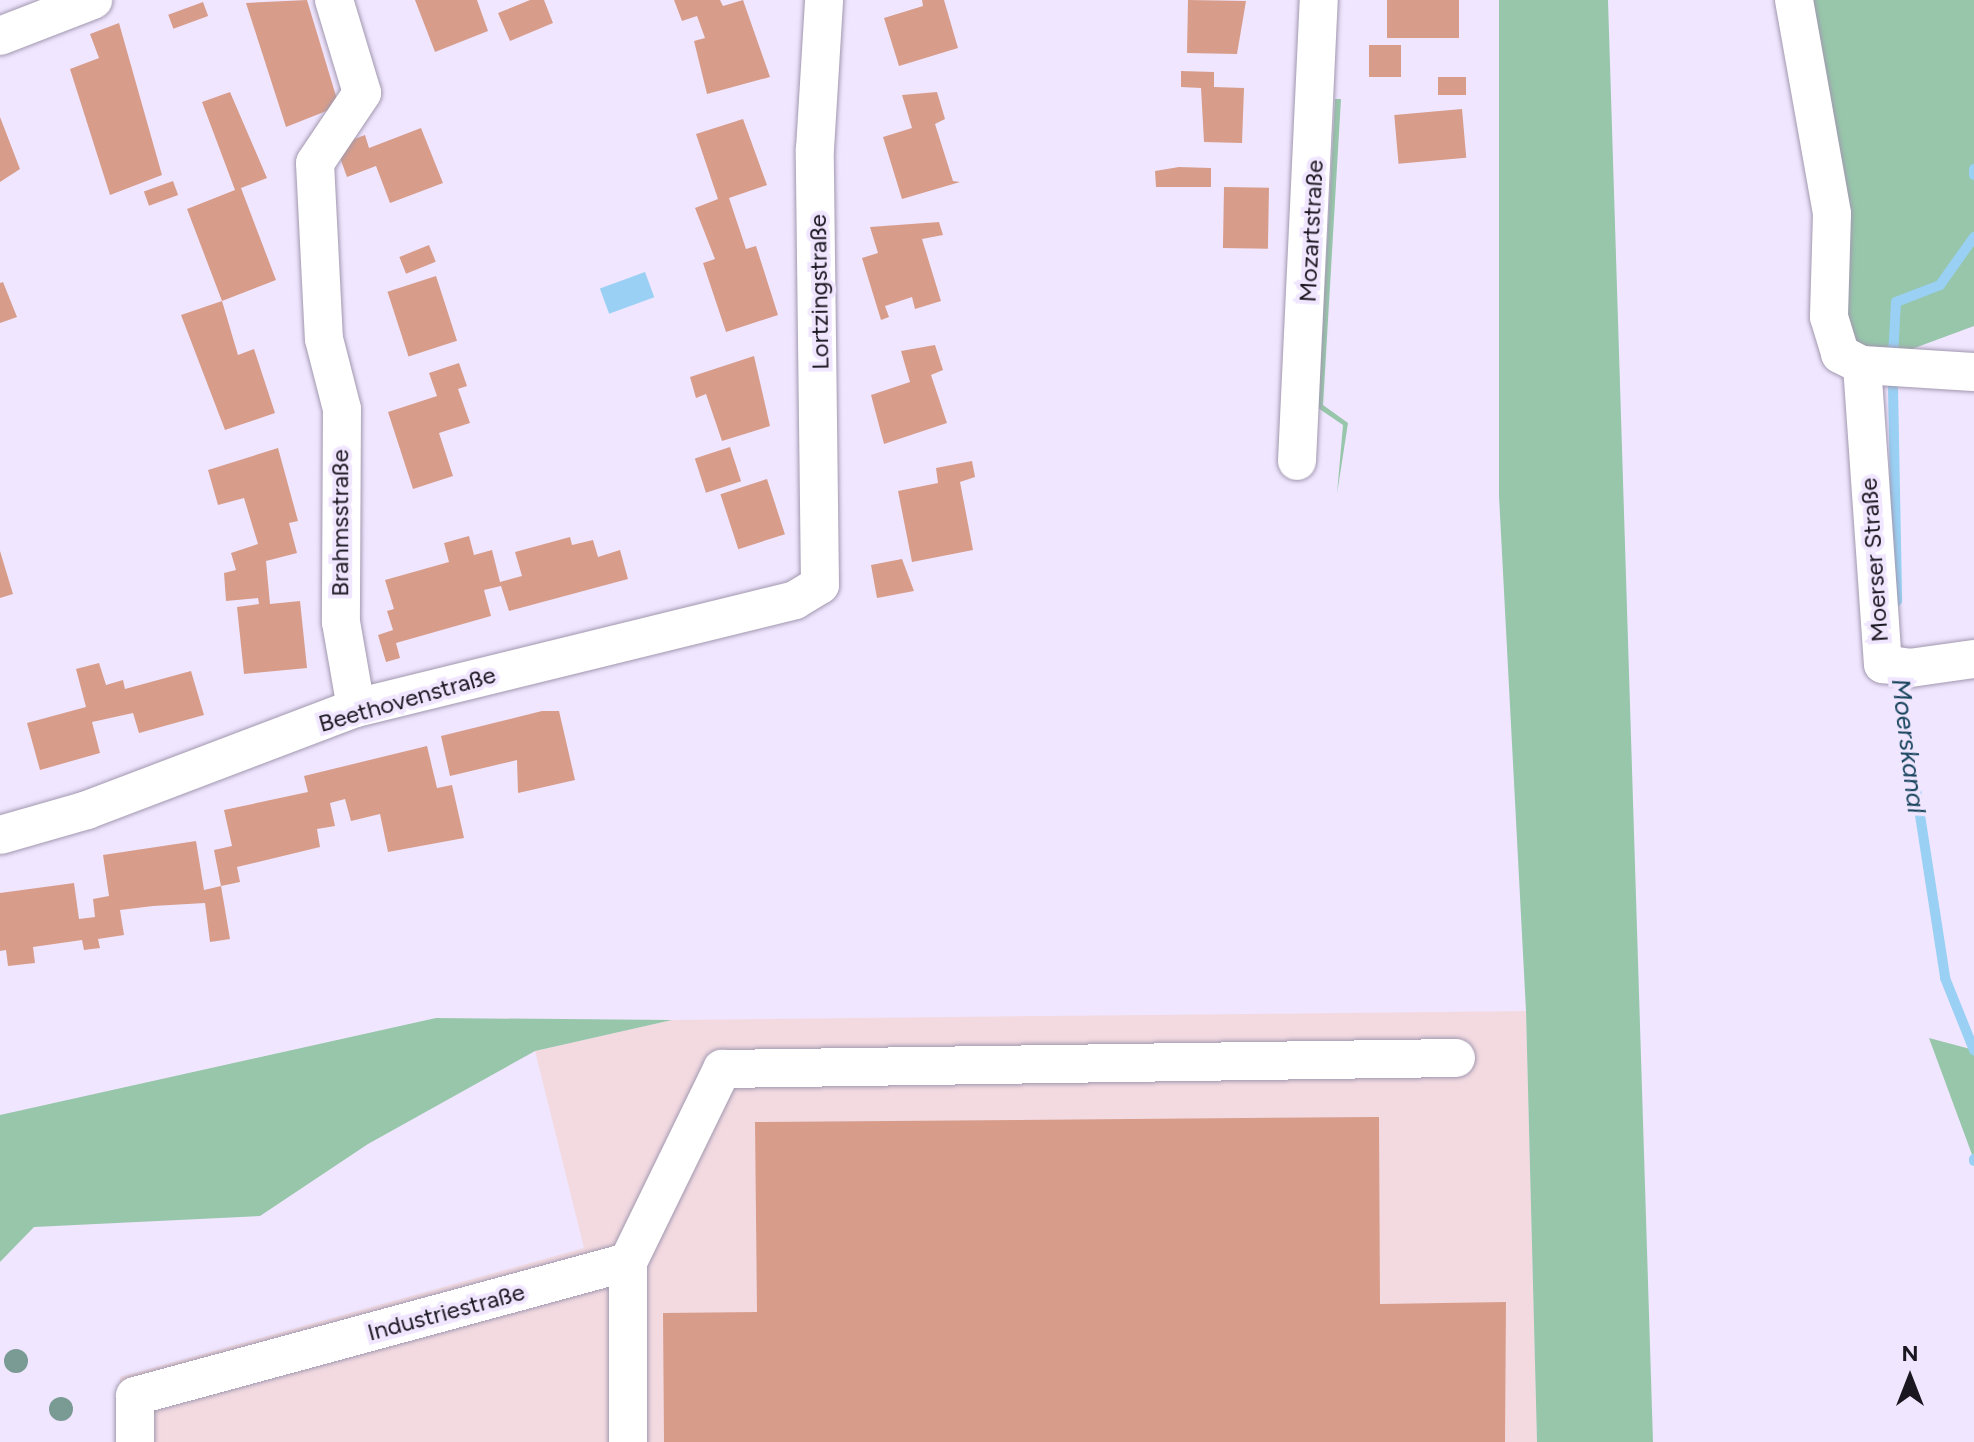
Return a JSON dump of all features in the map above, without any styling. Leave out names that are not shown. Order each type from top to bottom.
[{"type":"street","points":[[0,36],[93,0]]},
{"type":"street","name":"Brahmsstraße","points":[[334,0],[362,93],[315,163],[324,339],[342,409],[336,536],[356,708]]},
{"type":"street","name":"Lortzingstraße","points":[[820,585],[815,149],[824,0]]},
{"type":"street","name":"Mozartstraße","points":[[1297,461],[1319,0]]},
{"type":"street","points":[[1794,0],[1832,214],[1829,317],[1840,354],[1862,365],[1974,372]]},
{"type":"street","name":"Moerser Straße","points":[[1862,365],[1896,666],[1974,659]]},
{"type":"street","name":"Beethovenstraße","points":[[0,835],[87,810],[356,708],[795,600],[820,585]]},
{"type":"street","points":[[628,1442],[628,1262],[722,1069],[1456,1058]]},
{"type":"street","name":"Industriestraße","points":[[135,1442],[135,1396],[628,1262]]},
{"type":"shaded area","points":[[1526,1011],[1537,1442],[118,1442],[120,1377],[584,1248],[535,1051],[672,1020]]},
{"type":"green space","points":[[1499,0],[1608,0],[1653,1442],[1537,1442],[1526,1011],[1499,496]]},
{"type":"green space","points":[[1794,0],[1974,0],[1974,326],[1893,356],[1840,354]]},
{"type":"green space","points":[[1335,99],[1341,99],[1323,405],[1348,423],[1337,494],[1343,425],[1318,408]]},
{"type":"green space","points":[[436,1018],[672,1020],[535,1051],[368,1144],[260,1216],[34,1227],[0,1262],[0,1115]]},
{"type":"green space","points":[[1929,1038],[1974,1050],[1974,1160]]},
{"type":"water","points":[[645,272],[654,297],[609,314],[600,288]]},
{"type":"building","points":[[307,0],[339,106],[286,127],[246,3]]},
{"type":"building","points":[[415,0],[477,0],[488,31],[435,52]]},
{"type":"building","points":[[530,0],[544,0],[553,23],[510,41],[498,13]]},
{"type":"building","points":[[674,0],[720,0],[723,6],[743,0],[770,77],[707,94],[694,41],[705,38],[697,16],[682,21]]},
{"type":"building","points":[[922,0],[944,0],[958,48],[899,66],[884,18],[923,6]]},
{"type":"building","points":[[1188,0],[1246,1],[1237,54],[1187,53]]},
{"type":"building","points":[[1387,0],[1459,0],[1459,38],[1387,38]]},
{"type":"building","points":[[203,2],[208,16],[173,29],[168,15]]},
{"type":"building","points":[[119,23],[162,175],[110,195],[70,69],[99,58],[90,34]]},
{"type":"building","points":[[1369,45],[1401,45],[1401,77],[1369,77]]},
{"type":"building","points":[[1181,71],[1214,72],[1214,87],[1244,88],[1242,143],[1204,142],[1201,88],[1181,87]]},
{"type":"building","points":[[1438,77],[1466,77],[1466,95],[1438,95]]},
{"type":"building","points":[[230,92],[267,178],[241,188],[276,280],[222,301],[187,209],[235,190],[202,102]]},
{"type":"building","points":[[937,92],[945,119],[935,124],[953,181],[960,182],[902,199],[883,137],[912,128],[902,95]]},
{"type":"building","points":[[1462,109],[1466,158],[1399,164],[1394,115]]},
{"type":"building","points":[[0,117],[20,169],[0,182]]},
{"type":"building","points":[[743,119],[767,185],[729,198],[746,249],[756,246],[778,315],[726,332],[703,263],[715,259],[695,208],[718,199],[696,134]]},
{"type":"building","points":[[421,128],[443,183],[390,203],[376,166],[347,177],[339,155],[344,143],[365,135],[369,148]]},
{"type":"building","points":[[1179,167],[1211,168],[1211,187],[1156,187],[1155,171]]},
{"type":"building","points":[[173,181],[178,195],[149,206],[144,192]]},
{"type":"building","points":[[1224,187],[1269,188],[1268,249],[1223,248]]},
{"type":"building","points":[[939,222],[943,235],[922,239],[941,301],[915,309],[912,297],[885,306],[889,317],[881,320],[862,258],[878,253],[870,227]]},
{"type":"building","points":[[429,245],[436,262],[406,274],[399,257]]},
{"type":"building","points":[[436,276],[457,341],[409,356],[387,292]]},
{"type":"building","points":[[3,282],[17,317],[0,323],[0,283]]},
{"type":"building","points":[[222,301],[238,355],[254,349],[275,413],[225,430],[181,315]]},
{"type":"building","points":[[935,345],[943,370],[931,375],[947,423],[884,444],[871,395],[910,382],[901,351]]},
{"type":"building","points":[[754,356],[770,426],[722,441],[706,394],[696,398],[690,377]]},
{"type":"building","points":[[459,363],[467,386],[458,389],[470,423],[439,433],[453,476],[413,489],[388,412],[437,396],[429,373]]},
{"type":"building","points":[[730,447],[741,481],[706,493],[695,458]]},
{"type":"building","points":[[278,448],[298,521],[289,523],[297,553],[266,561],[270,604],[300,601],[307,668],[244,674],[237,607],[259,604],[258,598],[226,601],[224,573],[236,570],[231,553],[258,544],[244,498],[218,505],[208,470]]},
{"type":"building","points":[[972,461],[975,477],[960,482],[973,550],[912,562],[898,491],[938,483],[936,468]]},
{"type":"building","points":[[767,479],[785,534],[738,549],[720,494]]},
{"type":"building","points":[[469,536],[474,555],[492,550],[500,582],[522,576],[515,552],[570,537],[572,545],[593,540],[598,557],[620,550],[628,579],[509,611],[501,586],[484,590],[491,616],[396,643],[400,658],[386,662],[378,635],[393,630],[387,611],[394,609],[385,580],[449,562],[444,543]]},
{"type":"building","points":[[0,551],[13,594],[0,598]]},
{"type":"building","points":[[902,559],[914,591],[877,598],[871,565]]},
{"type":"building","points":[[99,663],[106,685],[123,680],[125,689],[191,671],[204,715],[139,733],[133,713],[92,722],[100,753],[40,770],[27,723],[86,707],[76,669]]},
{"type":"building","points":[[542,711],[559,711],[575,780],[518,793],[517,760],[450,776],[441,736]]},
{"type":"building","points":[[427,746],[437,788],[452,785],[464,838],[388,852],[380,814],[351,821],[345,799],[330,803],[335,826],[317,829],[320,847],[237,867],[240,882],[221,886],[214,850],[232,846],[224,810],[308,792],[304,776]]},
{"type":"building","points":[[196,841],[204,890],[221,886],[230,939],[210,942],[205,903],[120,910],[124,935],[98,939],[100,948],[84,950],[82,940],[33,947],[35,963],[8,966],[6,950],[0,951],[0,893],[74,883],[79,919],[95,917],[93,899],[109,896],[103,855]]},
{"type":"building","points":[[1379,1117],[1380,1304],[1506,1302],[1505,1442],[664,1442],[663,1313],[757,1312],[755,1122]]},
{"type":"waterway","name":"Moerskanal","points":[[1974,169],[1974,175]]},
{"type":"waterway","name":"Moerskanal","points":[[1893,356],[1896,302],[1940,285],[1974,237]]},
{"type":"waterway","name":"Moerskanal","points":[[1893,387],[1897,601]]},
{"type":"waterway","name":"Moerskanal","points":[[1898,673],[1945,978],[1974,1050]]}]
